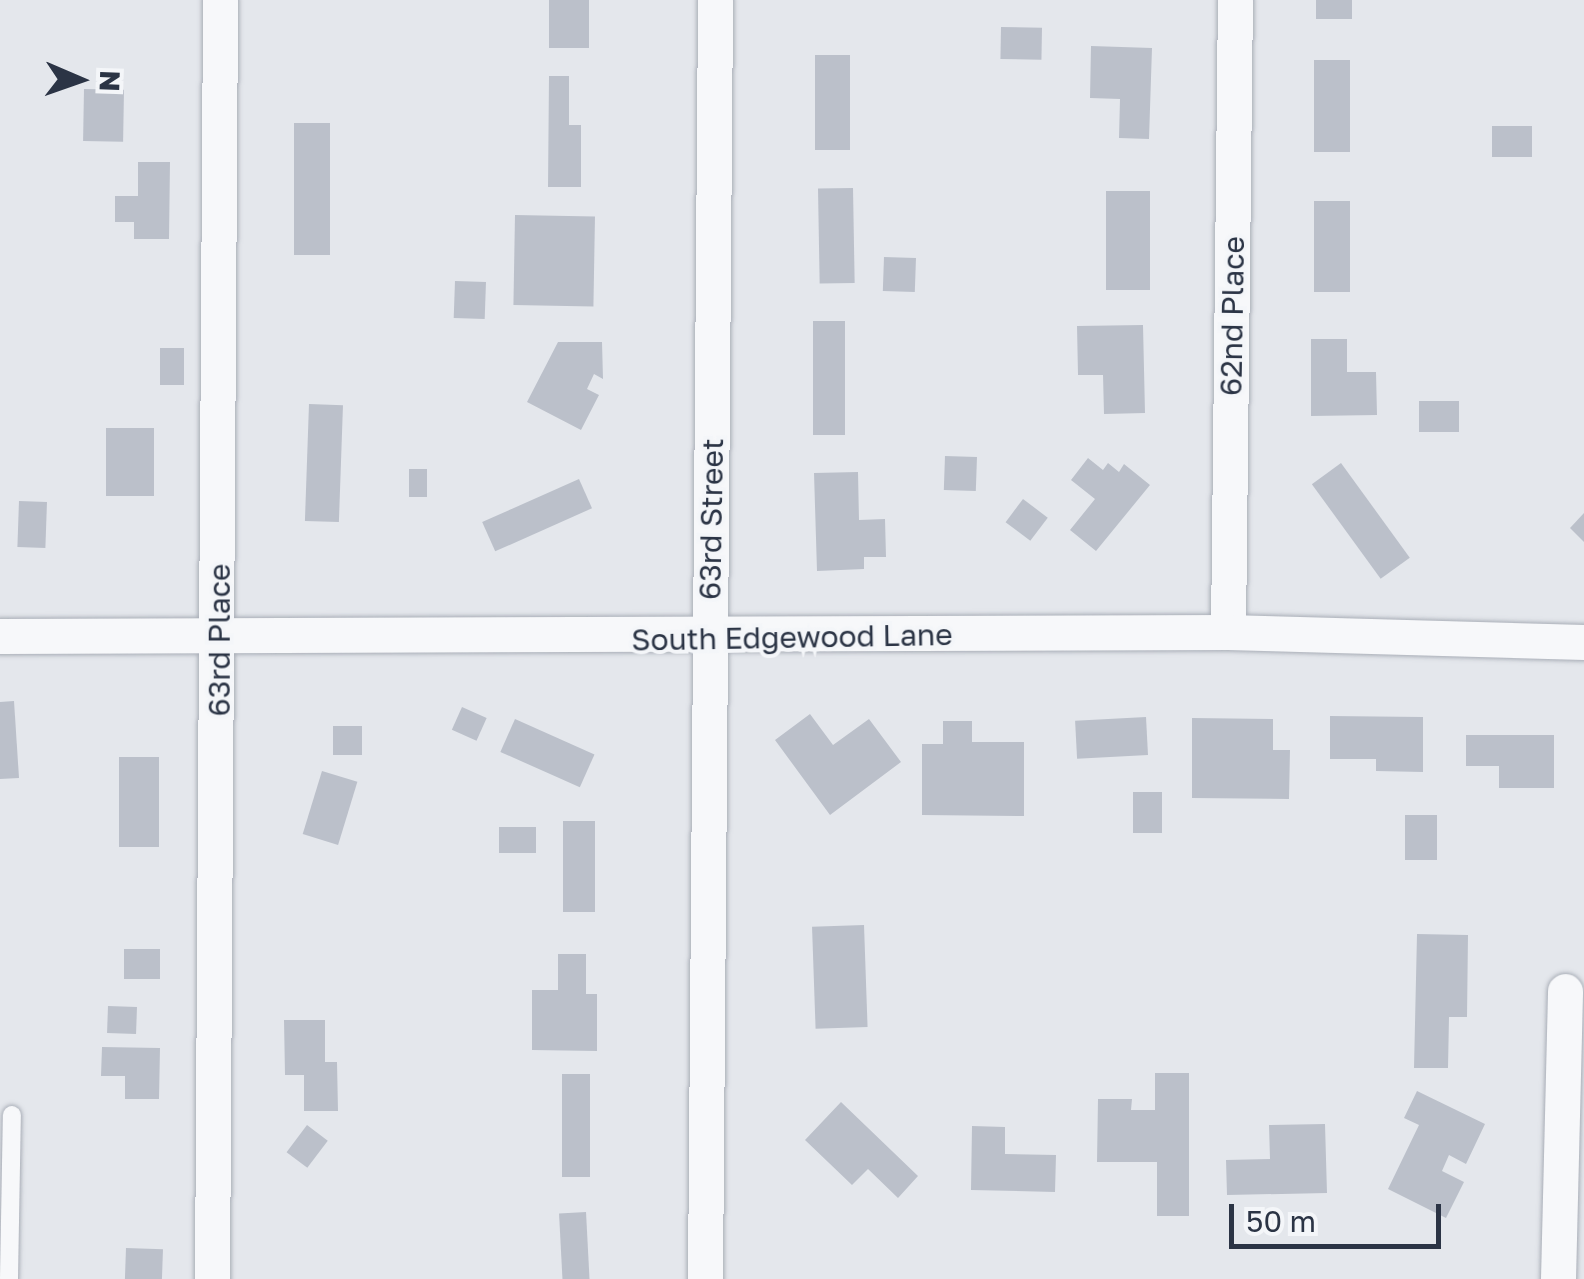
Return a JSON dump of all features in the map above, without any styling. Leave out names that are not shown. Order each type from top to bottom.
[{"type":"street","name":"63rd Place","points":[[212,1279],[220,638],[220,0]]},
{"type":"street","name":"63rd Street","points":[[705,1279],[716,0]]},
{"type":"street","name":"62nd Place","points":[[1228,632],[1235,0]]},
{"type":"street","name":"South Edgewood Lane","points":[[0,636],[710,638],[1228,632],[1584,642]]},
{"type":"street","points":[[1558,1279],[1564,991]]},
{"type":"lane","points":[[8,1279],[12,1114]]},
{"type":"building","points":[[549,0],[589,0],[589,48],[549,48]]},
{"type":"building","points":[[1316,0],[1352,0],[1352,19],[1316,19]]},
{"type":"building","points":[[1001,27],[1042,28],[1041,60],[1000,59]]},
{"type":"building","points":[[1091,46],[1152,48],[1149,139],[1119,138],[1120,99],[1090,98]]},
{"type":"building","points":[[815,55],[850,55],[850,150],[815,150]]},
{"type":"building","points":[[1314,60],[1350,60],[1350,152],[1314,152]]},
{"type":"building","points":[[549,76],[569,76],[569,125],[581,125],[581,187],[548,187]]},
{"type":"building","points":[[84,89],[124,90],[123,142],[83,141]]},
{"type":"building","points":[[294,123],[330,123],[330,255],[294,255]]},
{"type":"building","points":[[1492,126],[1532,126],[1532,157],[1492,157]]},
{"type":"building","points":[[138,162],[170,162],[169,239],[134,239],[134,222],[115,222],[115,196],[138,196]]},
{"type":"building","points":[[853,188],[855,283],[820,284],[818,189]]},
{"type":"building","points":[[1106,191],[1150,191],[1150,290],[1106,290]]},
{"type":"building","points":[[1314,201],[1350,201],[1350,292],[1314,292]]},
{"type":"building","points":[[515,215],[595,216],[593,306],[513,305]]},
{"type":"building","points":[[884,257],[916,258],[915,292],[883,291]]},
{"type":"building","points":[[455,281],[486,282],[485,319],[454,318]]},
{"type":"building","points":[[813,321],[845,321],[845,435],[813,435]]},
{"type":"building","points":[[1143,325],[1145,413],[1104,414],[1103,375],[1078,375],[1077,326]]},
{"type":"building","points":[[1311,339],[1347,339],[1347,372],[1376,372],[1377,415],[1311,416]]},
{"type":"building","points":[[558,342],[602,342],[603,379],[594,374],[587,389],[599,395],[581,430],[527,402]]},
{"type":"building","points":[[160,348],[184,348],[184,385],[160,385]]},
{"type":"building","points":[[1419,401],[1459,401],[1459,432],[1419,432]]},
{"type":"building","points":[[309,404],[343,405],[339,522],[305,521]]},
{"type":"building","points":[[106,428],[154,428],[154,496],[106,496]]},
{"type":"building","points":[[945,456],[977,457],[976,491],[944,490]]},
{"type":"building","points":[[1088,458],[1103,470],[1108,463],[1119,472],[1124,464],[1150,485],[1096,551],[1070,530],[1095,499],[1071,480]]},
{"type":"building","points":[[1341,463],[1410,558],[1381,579],[1312,484]]},
{"type":"building","points":[[409,469],[427,469],[427,497],[409,497]]},
{"type":"building","points":[[858,472],[859,520],[885,519],[886,557],[864,557],[864,569],[817,571],[814,473]]},
{"type":"building","points":[[579,479],[592,508],[495,551],[482,522]]},
{"type":"building","points":[[1023,499],[1048,518],[1030,541],[1006,522]]},
{"type":"building","points":[[19,501],[47,502],[45,548],[17,547]]},
{"type":"building","points":[[1584,513],[1584,542],[1570,528]]},
{"type":"building","points":[[14,701],[19,778],[0,779],[0,702]]},
{"type":"building","points":[[462,707],[487,718],[476,741],[452,730]]},
{"type":"building","points":[[810,714],[833,745],[869,719],[901,762],[830,815],[775,740]]},
{"type":"building","points":[[1330,716],[1423,717],[1423,772],[1376,771],[1376,759],[1330,759]]},
{"type":"building","points":[[1146,717],[1148,755],[1077,759],[1075,721]]},
{"type":"building","points":[[1192,718],[1273,719],[1273,750],[1290,750],[1289,799],[1192,798]]},
{"type":"building","points":[[515,719],[594,754],[580,787],[500,752]]},
{"type":"building","points":[[943,721],[972,721],[972,742],[1024,742],[1024,816],[922,815],[922,744],[943,744]]},
{"type":"building","points":[[333,726],[362,726],[362,755],[333,755]]},
{"type":"building","points":[[1466,735],[1554,735],[1554,788],[1499,788],[1499,766],[1466,766]]},
{"type":"building","points":[[119,757],[159,757],[159,847],[119,847]]},
{"type":"building","points":[[322,771],[357,782],[338,845],[303,834]]},
{"type":"building","points":[[1133,792],[1162,792],[1162,833],[1133,833]]},
{"type":"building","points":[[1405,815],[1437,815],[1437,860],[1405,860]]},
{"type":"building","points":[[563,821],[595,821],[595,912],[563,912]]},
{"type":"building","points":[[499,827],[536,827],[536,853],[499,853]]},
{"type":"building","points":[[864,925],[868,1027],[816,1029],[812,927]]},
{"type":"building","points":[[1417,934],[1468,935],[1467,1017],[1449,1017],[1448,1068],[1414,1068]]},
{"type":"building","points":[[124,949],[160,949],[160,979],[124,979]]},
{"type":"building","points":[[558,954],[586,954],[586,994],[597,994],[597,1051],[532,1050],[532,990],[558,990]]},
{"type":"building","points":[[108,1006],[137,1007],[136,1034],[107,1033]]},
{"type":"building","points":[[284,1020],[325,1020],[325,1062],[337,1062],[338,1111],[304,1111],[304,1075],[285,1075]]},
{"type":"building","points":[[102,1047],[160,1048],[159,1099],[125,1099],[125,1076],[101,1076]]},
{"type":"building","points":[[1155,1073],[1189,1073],[1189,1216],[1157,1216],[1157,1162],[1097,1162],[1098,1099],[1132,1099],[1131,1110],[1155,1110]]},
{"type":"building","points":[[562,1074],[590,1074],[590,1177],[562,1177]]},
{"type":"building","points":[[1417,1091],[1485,1124],[1466,1164],[1449,1155],[1442,1171],[1464,1182],[1446,1218],[1388,1189],[1419,1125],[1404,1118]]},
{"type":"building","points":[[841,1102],[918,1176],[898,1198],[868,1169],[852,1185],[805,1140]]},
{"type":"building","points":[[1325,1124],[1327,1193],[1227,1195],[1226,1160],[1270,1159],[1269,1125]]},
{"type":"building","points":[[307,1125],[328,1141],[307,1168],[287,1152]]},
{"type":"building","points":[[972,1126],[1005,1127],[1005,1154],[1056,1155],[1055,1192],[971,1190]]},
{"type":"building","points":[[586,1212],[590,1279],[562,1279],[559,1213]]},
{"type":"building","points":[[126,1248],[163,1249],[162,1279],[125,1279]]}]
